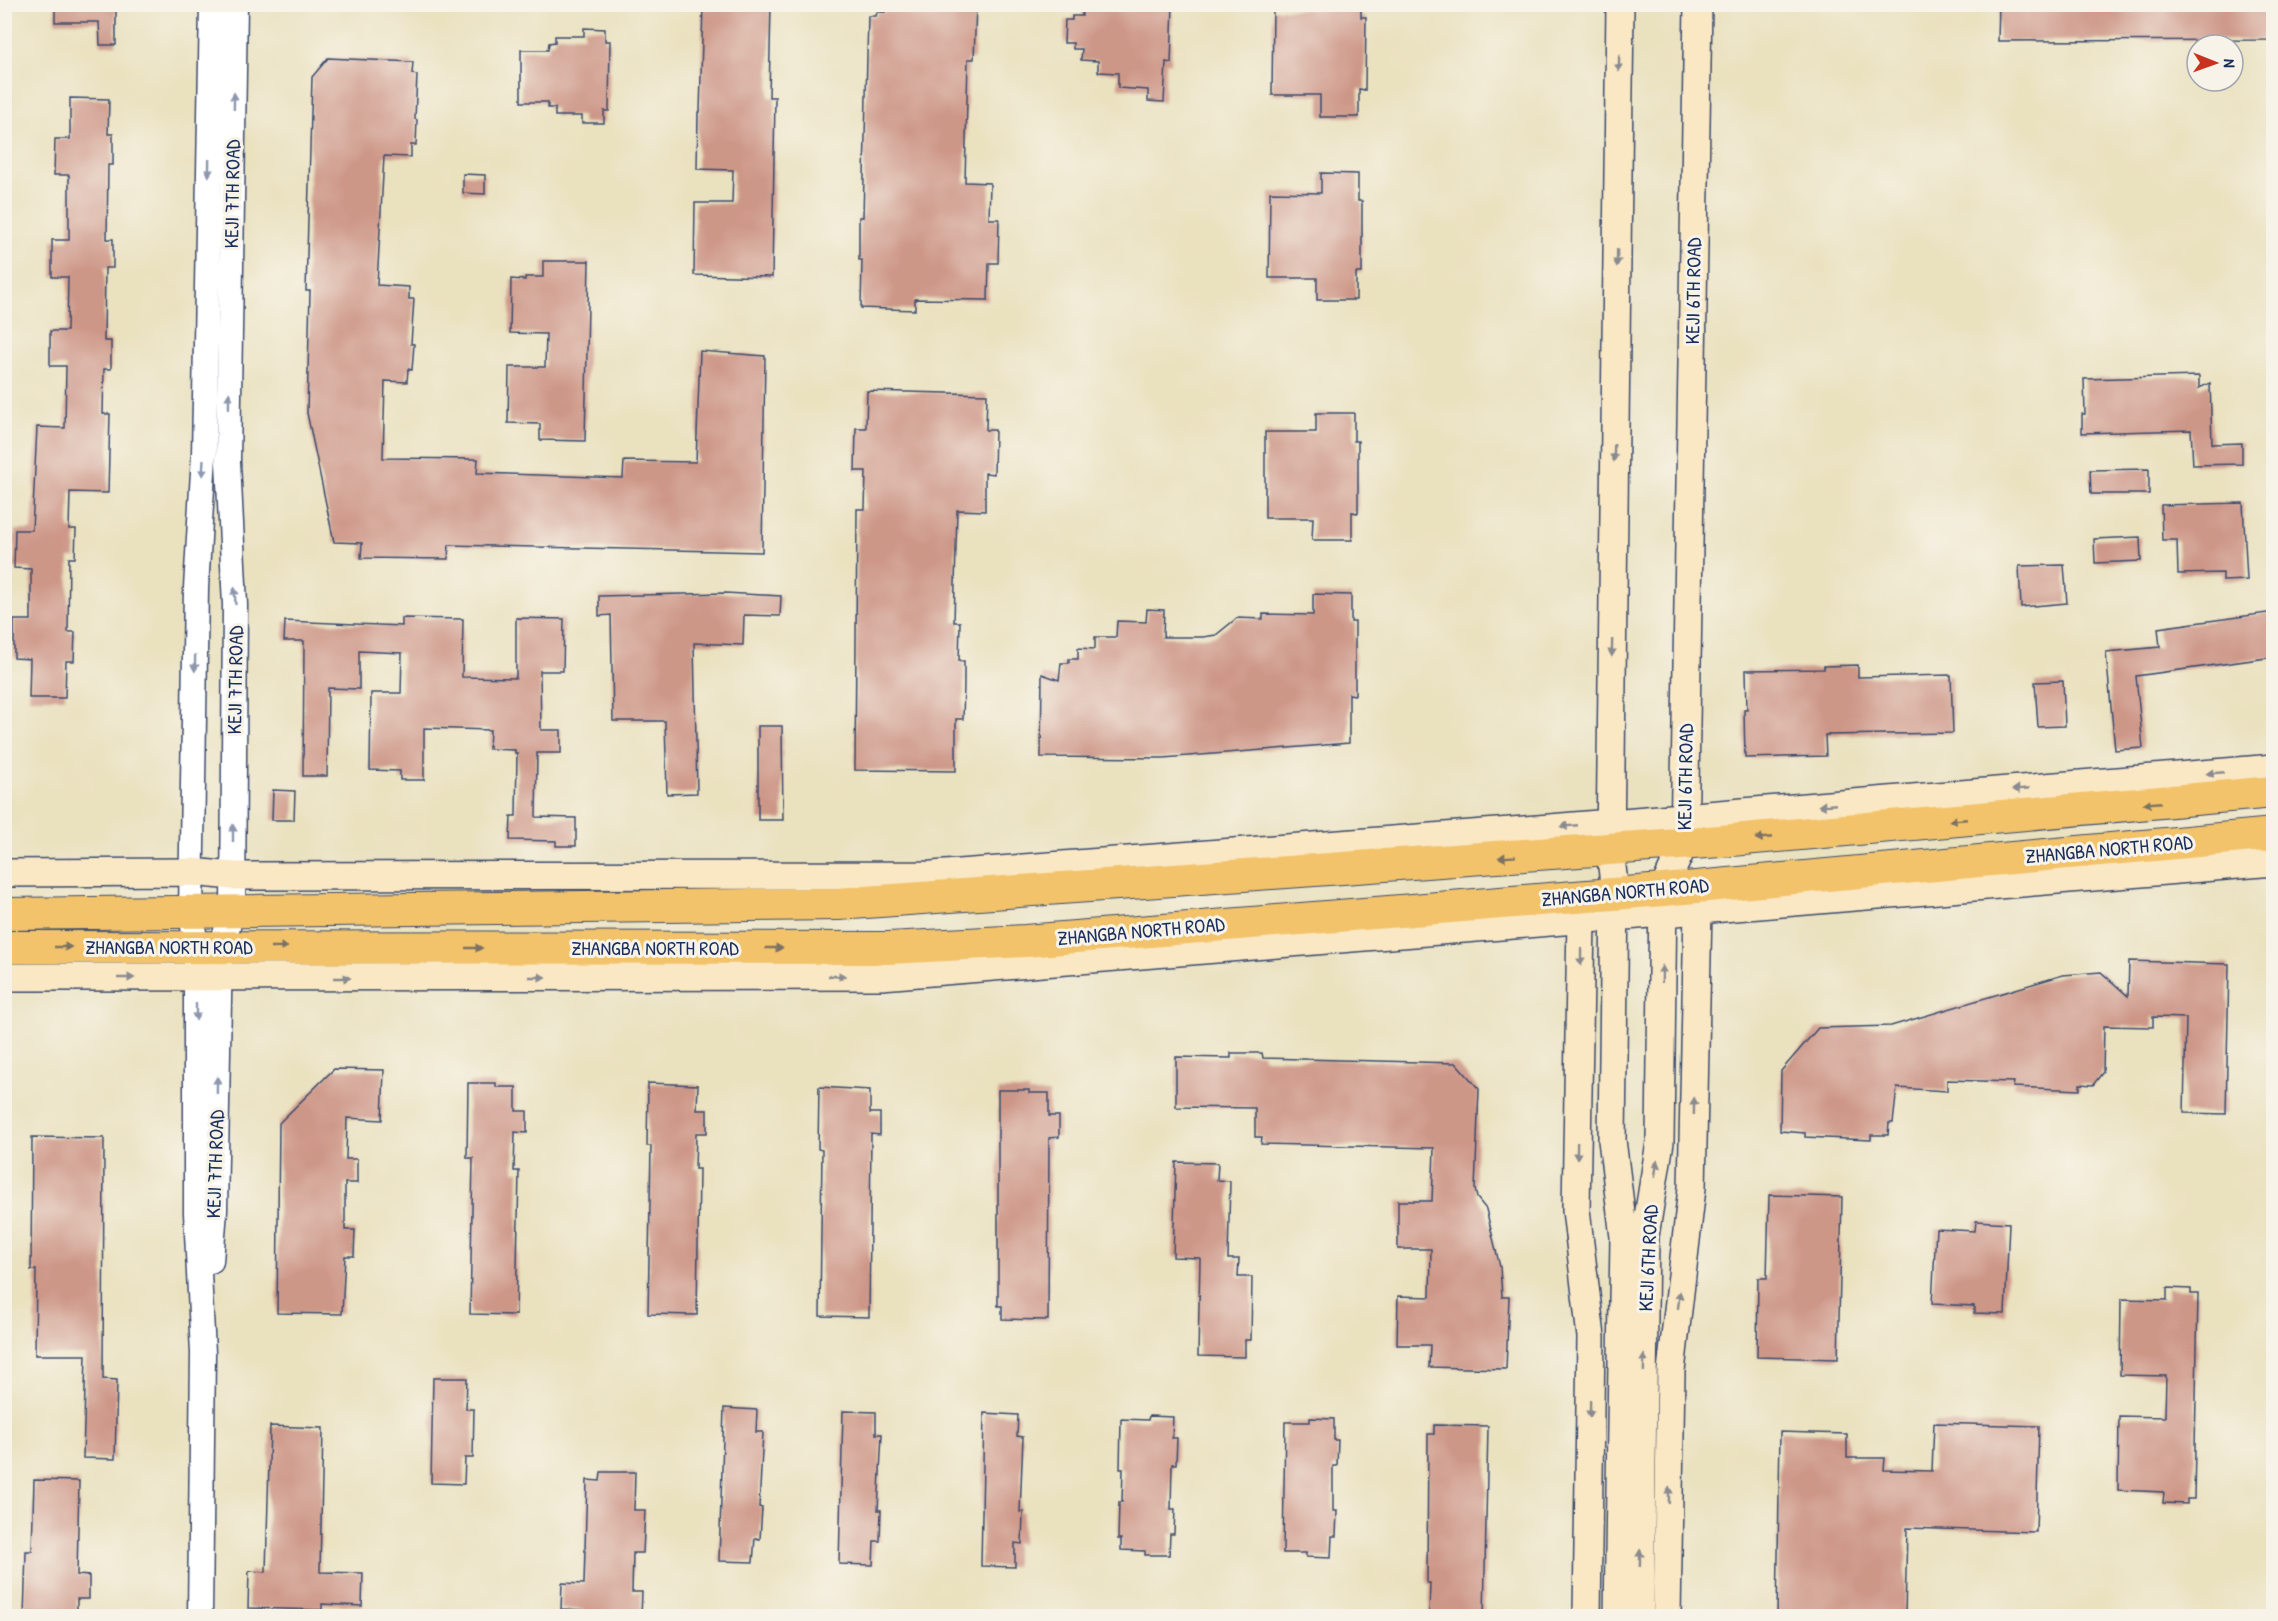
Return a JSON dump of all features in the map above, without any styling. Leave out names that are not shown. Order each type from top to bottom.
[{"type":"main road","name":"KEJI 6TH ROAD","points":[[1618,1617],[1624,1236],[1612,1140],[1615,905],[1610,836],[1620,4]]},
{"type":"main road","name":"KEJI 6TH ROAD","points":[[1640,1617],[1646,1236],[1660,1142],[1663,902],[1684,830],[1698,4]]},
{"type":"main road","points":[[1684,830],[2274,768]]},
{"type":"main road","name":"ZHANGBA NORTH ROAD","points":[[4,914],[838,904],[1684,830],[2274,792]]},
{"type":"main road","name":"ZHANGBA NORTH ROAD","points":[[4,947],[888,948],[1663,902],[2274,834]]},
{"type":"main road","points":[[4,873],[192,872],[233,876],[932,874],[1610,836]]},
{"type":"main road","points":[[1663,902],[1698,910],[2274,861]]},
{"type":"main road","points":[[4,977],[882,976],[1581,919],[1615,905]]},
{"type":"main road","points":[[1667,1617],[1671,1371],[1692,1188],[1698,910]]},
{"type":"main road","points":[[1581,919],[1576,1210],[1591,1337],[1587,1617]]},
{"type":"street","name":"KEJI 7TH ROAD","points":[[200,1617],[203,1353],[196,1213],[208,947],[191,912],[196,588],[204,455],[212,4]]},
{"type":"street","name":"KEJI 7TH ROAD","points":[[208,947],[233,912],[236,605],[228,462],[236,4]]},
{"type":"building","points":[[55,4],[116,4],[116,45],[100,45],[99,22],[55,22]]},
{"type":"building","points":[[703,4],[771,4],[769,97],[775,97],[772,277],[694,275],[695,203],[732,203],[733,170],[697,169]]},
{"type":"building","points":[[886,4],[976,4],[974,59],[968,59],[965,182],[990,183],[989,219],[999,219],[998,263],[989,263],[988,300],[915,299],[915,310],[861,308],[862,260],[859,260],[859,217],[863,217],[868,16],[876,16],[877,12],[885,12]]},
{"type":"building","points":[[1098,4],[1173,4],[1171,63],[1166,62],[1164,102],[1148,101],[1148,90],[1118,88],[1118,73],[1098,72],[1098,61],[1081,60],[1082,49],[1073,49],[1073,43],[1064,43],[1065,20],[1072,20],[1072,16],[1082,16],[1082,6],[1098,7]]},
{"type":"building","points":[[1324,4],[1361,4],[1361,17],[1366,17],[1365,90],[1359,89],[1359,117],[1320,117],[1320,95],[1272,95],[1273,9],[1323,9]]},
{"type":"building","points":[[1999,4],[2274,4],[2274,40],[2245,40],[2245,33],[2185,33],[2185,40],[1998,41]]},
{"type":"building","points":[[584,28],[605,29],[605,41],[610,41],[609,111],[604,111],[604,123],[582,123],[582,116],[555,116],[555,108],[548,108],[548,102],[521,102],[521,50],[548,50],[549,43],[555,42],[555,36],[584,36]]},
{"type":"building","points":[[328,58],[413,62],[412,74],[417,75],[416,145],[411,145],[411,157],[384,156],[377,285],[409,287],[409,299],[414,299],[411,344],[414,344],[412,370],[408,369],[407,382],[385,381],[383,458],[478,459],[477,473],[623,478],[624,461],[696,462],[700,351],[765,356],[762,552],[449,545],[448,559],[361,558],[362,543],[334,542],[307,413],[310,291],[306,291],[312,77]]},
{"type":"building","points":[[70,98],[109,99],[108,134],[113,134],[113,165],[108,165],[107,239],[113,239],[113,268],[105,268],[104,341],[111,341],[111,369],[104,369],[103,414],[110,414],[108,493],[70,492],[69,529],[76,529],[75,558],[69,558],[68,632],[75,632],[74,661],[66,661],[65,698],[29,698],[30,659],[14,658],[14,620],[31,620],[31,569],[14,568],[15,530],[32,530],[37,427],[65,428],[66,366],[50,366],[50,331],[67,331],[68,277],[52,277],[52,240],[69,240],[69,175],[54,175],[55,139],[70,139]]},
{"type":"building","points":[[1321,173],[1358,174],[1358,201],[1362,201],[1362,273],[1356,273],[1356,300],[1317,300],[1317,278],[1269,278],[1270,192],[1321,193]]},
{"type":"building","points":[[463,174],[485,175],[485,194],[463,193]]},
{"type":"building","points":[[543,261],[589,261],[585,441],[540,440],[540,424],[508,423],[509,367],[545,367],[546,334],[510,333],[511,279],[525,280],[525,277],[543,277]]},
{"type":"building","points":[[2199,376],[2199,388],[2210,383],[2212,444],[2242,443],[2242,464],[2193,465],[2191,430],[2082,433],[2082,414],[2085,414],[2084,379]]},
{"type":"building","points":[[867,391],[987,394],[986,430],[995,430],[994,474],[985,473],[985,511],[957,510],[954,622],[960,622],[959,661],[964,661],[964,684],[963,719],[956,719],[956,771],[855,770],[857,509],[865,509],[866,471],[855,471],[856,428],[866,428]]},
{"type":"building","points":[[1316,413],[1354,413],[1354,441],[1358,441],[1358,513],[1352,512],[1352,540],[1312,540],[1313,518],[1265,518],[1265,432],[1316,432]]},
{"type":"building","points":[[2149,469],[2149,494],[2091,494],[2090,470]]},
{"type":"building","points":[[2243,503],[2247,580],[2223,581],[2223,573],[2178,574],[2177,540],[2162,540],[2161,505]]},
{"type":"building","points":[[2140,537],[2141,561],[2095,563],[2094,539]]},
{"type":"building","points":[[2064,565],[2067,603],[2021,607],[2019,566]]},
{"type":"building","points":[[725,593],[781,596],[780,616],[744,615],[743,645],[694,643],[697,793],[667,794],[665,721],[613,721],[611,615],[599,616],[599,596]]},
{"type":"building","points":[[1313,594],[1351,595],[1351,622],[1355,622],[1355,695],[1349,694],[1349,743],[1163,758],[1041,757],[1042,674],[1059,680],[1061,663],[1069,663],[1069,659],[1078,659],[1078,648],[1095,649],[1095,637],[1116,637],[1117,621],[1146,622],[1147,609],[1164,610],[1163,637],[1203,637],[1216,635],[1237,618],[1263,619],[1263,614],[1313,615]]},
{"type":"building","points":[[2274,612],[2274,657],[2136,676],[2143,748],[2115,750],[2106,652],[2160,647],[2158,628]]},
{"type":"building","points":[[402,618],[463,619],[462,677],[516,678],[516,618],[564,619],[563,671],[540,671],[541,730],[561,730],[561,753],[537,753],[536,817],[576,818],[576,846],[556,846],[556,841],[510,840],[511,816],[516,816],[517,753],[515,750],[489,749],[490,730],[424,728],[424,780],[400,780],[400,771],[370,770],[371,693],[401,693],[402,653],[359,651],[359,689],[328,688],[327,776],[303,776],[304,641],[284,641],[285,621],[402,626]]},
{"type":"building","points":[[1858,665],[1858,677],[1951,675],[1953,733],[1825,735],[1826,756],[1745,758],[1746,670],[1824,669],[1824,666]]},
{"type":"building","points":[[2063,681],[2065,726],[2038,727],[2035,682]]},
{"type":"building","points":[[758,726],[782,726],[783,820],[758,820]]},
{"type":"building","points":[[273,790],[295,791],[294,820],[272,820]]},
{"type":"building","points":[[2129,961],[2229,964],[2226,1114],[2184,1113],[2186,1018],[2153,1017],[2153,1027],[2104,1026],[2103,1072],[2093,1085],[2080,1084],[2080,1090],[2013,1087],[2014,1082],[1947,1080],[1947,1091],[1897,1088],[1893,1123],[1889,1123],[1888,1135],[1871,1135],[1871,1140],[1805,1137],[1805,1133],[1780,1131],[1781,1071],[1818,1028],[1891,1026],[2063,975],[2101,972],[2128,996]]},
{"type":"building","points":[[1231,1053],[1262,1053],[1263,1058],[1456,1063],[1479,1089],[1475,1189],[1477,1198],[1486,1209],[1500,1267],[1502,1297],[1509,1297],[1506,1369],[1429,1367],[1430,1345],[1397,1345],[1398,1296],[1430,1297],[1431,1249],[1398,1249],[1398,1201],[1432,1201],[1434,1148],[1261,1144],[1262,1137],[1255,1137],[1255,1108],[1176,1107],[1176,1057],[1231,1058]]},
{"type":"building","points":[[334,1069],[384,1070],[382,1120],[347,1118],[346,1159],[357,1159],[357,1183],[345,1183],[345,1230],[355,1230],[354,1256],[345,1256],[342,1314],[277,1313],[279,1123]]},
{"type":"building","points":[[468,1083],[496,1083],[496,1087],[516,1087],[516,1111],[527,1111],[527,1133],[515,1132],[514,1171],[519,1171],[516,1315],[470,1314],[473,1158],[467,1158]]},
{"type":"building","points":[[648,1083],[698,1085],[697,1110],[707,1110],[707,1133],[696,1133],[695,1169],[699,1169],[697,1315],[648,1314],[651,1146],[647,1146]]},
{"type":"building","points":[[819,1087],[870,1090],[870,1113],[880,1113],[880,1135],[871,1134],[869,1317],[820,1316],[822,1150],[818,1149]]},
{"type":"building","points":[[998,1090],[1029,1090],[1029,1093],[1049,1093],[1049,1116],[1059,1116],[1059,1137],[1049,1138],[1048,1320],[1002,1319],[1002,1306],[998,1306]]},
{"type":"building","points":[[32,1137],[104,1138],[103,1379],[117,1380],[115,1459],[83,1458],[86,1355],[35,1355],[36,1270],[31,1270]]},
{"type":"building","points":[[1176,1162],[1218,1163],[1217,1180],[1230,1181],[1228,1259],[1239,1259],[1238,1277],[1252,1277],[1251,1340],[1245,1340],[1245,1357],[1198,1356],[1200,1258],[1173,1257]]},
{"type":"building","points":[[1769,1195],[1842,1197],[1838,1359],[1757,1357],[1758,1278],[1767,1278]]},
{"type":"building","points":[[1976,1221],[2009,1223],[2005,1314],[1974,1313],[1974,1306],[1932,1304],[1936,1229],[1975,1231]]},
{"type":"building","points":[[2167,1288],[2191,1289],[2191,1294],[2198,1294],[2194,1499],[2187,1499],[2187,1504],[2163,1503],[2164,1492],[2118,1490],[2119,1416],[2165,1417],[2166,1376],[2120,1375],[2121,1299],[2167,1300]]},
{"type":"building","points":[[433,1378],[467,1378],[466,1409],[474,1409],[473,1458],[465,1458],[464,1484],[431,1483]]},
{"type":"building","points":[[724,1408],[757,1410],[756,1432],[763,1432],[759,1507],[762,1508],[760,1539],[755,1538],[753,1562],[719,1561]]},
{"type":"building","points":[[843,1411],[876,1412],[876,1434],[882,1434],[878,1510],[881,1510],[880,1541],[874,1541],[873,1565],[839,1564]]},
{"type":"building","points":[[984,1413],[1018,1415],[1017,1436],[1023,1437],[1020,1512],[1023,1512],[1022,1544],[1015,1543],[1015,1567],[981,1566]]},
{"type":"building","points":[[1149,1416],[1173,1417],[1172,1438],[1177,1438],[1176,1464],[1172,1464],[1171,1509],[1175,1509],[1174,1534],[1170,1534],[1169,1555],[1145,1555],[1145,1551],[1121,1550],[1121,1539],[1118,1539],[1123,1469],[1120,1469],[1121,1419],[1148,1420]]},
{"type":"building","points":[[1310,1418],[1334,1419],[1334,1440],[1338,1440],[1337,1466],[1333,1466],[1333,1511],[1337,1511],[1336,1536],[1332,1536],[1331,1558],[1306,1557],[1306,1553],[1283,1553],[1285,1422],[1310,1422]]},
{"type":"building","points":[[1934,1423],[2039,1426],[2036,1532],[1907,1528],[1905,1617],[1777,1617],[1780,1432],[1847,1434],[1847,1458],[1885,1458],[1884,1470],[1932,1471]]},
{"type":"building","points":[[1434,1425],[1488,1426],[1484,1617],[1429,1616],[1430,1583],[1427,1583],[1428,1434],[1434,1434]]},
{"type":"building","points":[[270,1426],[323,1428],[320,1572],[363,1573],[362,1606],[322,1604],[322,1610],[248,1608],[249,1571],[266,1572]]},
{"type":"building","points":[[601,1472],[635,1472],[634,1510],[645,1510],[643,1553],[633,1553],[632,1592],[642,1592],[641,1617],[583,1617],[583,1610],[561,1609],[562,1583],[584,1584],[587,1480],[600,1481]]},
{"type":"building","points":[[34,1480],[79,1481],[77,1575],[89,1576],[89,1599],[77,1599],[77,1617],[24,1617],[26,1551],[32,1551]]}]
